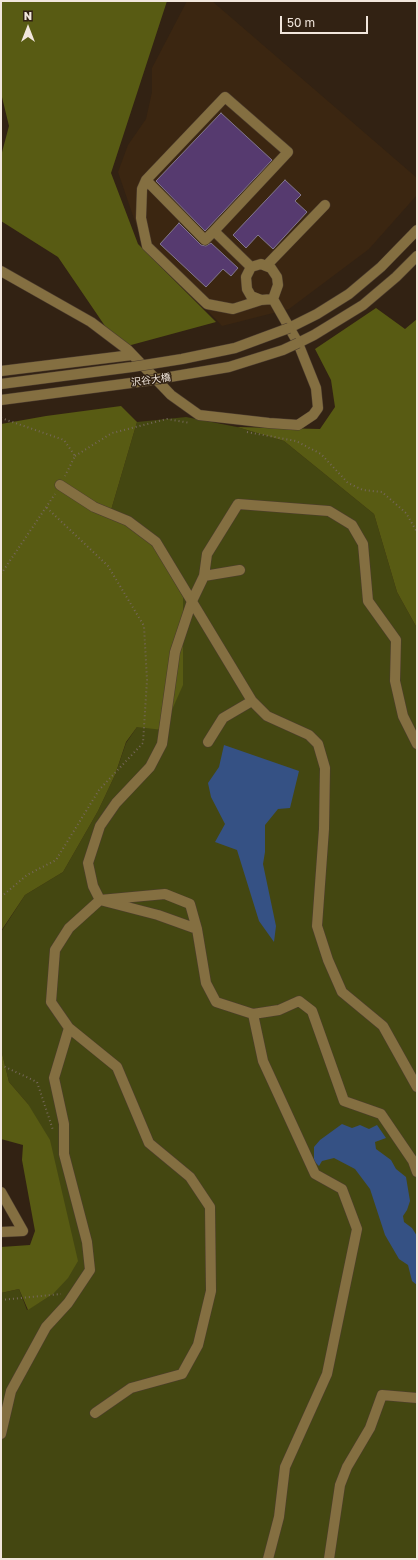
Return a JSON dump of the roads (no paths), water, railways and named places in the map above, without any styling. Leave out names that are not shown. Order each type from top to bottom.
[{"type":"street","points":[[146,180],[205,240],[288,152],[226,97],[146,180],[142,190],[141,218],[147,246],[207,304],[233,310],[261,300],[273,299]]},
{"type":"street","points":[[266,266],[325,205]]},
{"type":"street","name":"沢谷大橋","points":[[1,384],[132,367],[182,359],[235,348],[289,328],[317,314],[349,294],[381,267],[417,230]]},
{"type":"street","points":[[214,231],[251,267]]},
{"type":"street","name":"沢谷大橋","points":[[1,400],[146,381],[229,367],[283,350],[314,335],[363,305],[396,277],[417,256]]},
{"type":"street","points":[[1,270],[91,322],[132,355],[171,395],[199,415],[298,425],[314,415],[318,408],[316,388],[298,343],[273,299],[278,285],[277,277],[271,268],[261,264],[251,267],[246,277],[247,289],[251,296],[261,300]]},
{"type":"street","points":[[1,371],[132,355]]},
{"type":"street","points":[[60,485],[94,507],[128,521],[156,542],[252,701],[267,716],[309,735],[318,744],[325,768],[324,829],[317,926],[328,960],[342,992],[384,1026],[417,1087]]},
{"type":"street","points":[[197,929],[158,915],[100,900],[93,886],[88,863],[100,826],[116,803],[150,767],[162,744],[175,652],[192,601],[204,576],[207,554],[238,504],[329,511],[352,525],[363,544],[368,601],[396,640],[395,680],[403,716],[417,744]]},
{"type":"street","points":[[204,576],[240,570]]},
{"type":"street","points":[[208,742],[223,718],[252,701]]},
{"type":"street","points":[[96,1413],[131,1388],[182,1374],[198,1345],[211,1290],[210,1207],[190,1178],[149,1143],[118,1067],[69,1028],[51,1002],[55,950],[69,928],[100,900],[165,894],[190,904],[197,929],[206,983],[216,1002],[253,1014],[279,1010],[299,1000],[312,1011],[344,1101],[381,1114],[413,1161],[417,1172]]},
{"type":"street","points":[[253,1014],[263,1061],[312,1168],[315,1174],[342,1189],[357,1229],[327,1374],[285,1467],[279,1517],[268,1559]]},
{"type":"street","points":[[1,1434],[10,1392],[46,1327],[68,1303],[90,1270],[87,1242],[64,1154],[64,1124],[54,1078],[69,1028]]},
{"type":"street","points":[[1,1192],[23,1232],[1,1232]]},
{"type":"street","points":[[329,1559],[340,1485],[347,1467],[370,1428],[382,1395],[417,1398]]},
{"type":"water","points":[[224,745],[299,771],[290,808],[278,809],[265,825],[265,852],[263,864],[276,926],[274,942],[259,921],[237,850],[215,842],[225,824],[211,797],[208,783],[219,767]]},
{"type":"water","points":[[342,1124],[352,1128],[360,1125],[369,1129],[377,1125],[386,1138],[375,1142],[376,1149],[391,1160],[396,1169],[406,1177],[410,1201],[403,1216],[404,1222],[412,1228],[417,1236],[417,1285],[412,1281],[408,1265],[399,1259],[385,1235],[370,1189],[355,1169],[334,1158],[322,1161],[319,1166],[314,1161],[314,1147],[320,1140]]}]
